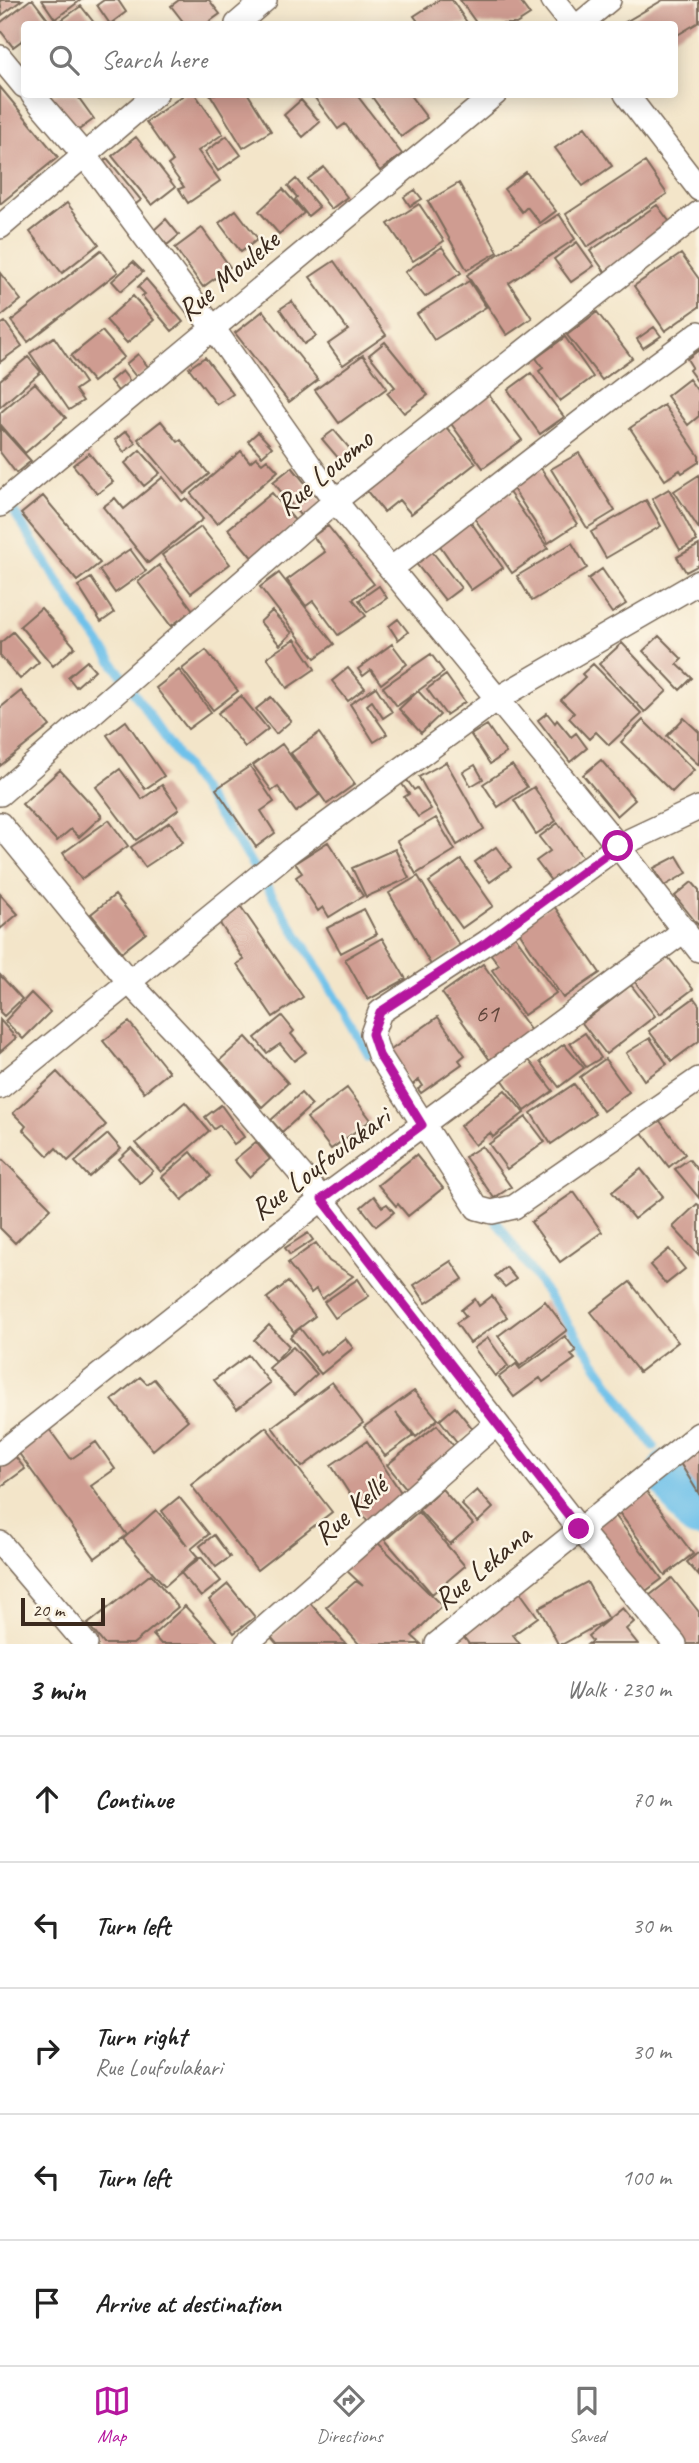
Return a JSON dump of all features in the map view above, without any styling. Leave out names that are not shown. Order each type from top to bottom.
[{"type":"street","points":[[240,21],[265,0]]},
{"type":"street","points":[[552,0],[570,21]]},
{"type":"street","points":[[584,21],[609,0]]},
{"type":"street","points":[[0,57],[21,82]]},
{"type":"street","points":[[35,98],[85,156],[213,328],[335,501],[618,846],[699,950]]},
{"type":"street","points":[[0,228],[151,98]]},
{"type":"street","name":"Rue Mouleke","points":[[0,505],[490,98]]},
{"type":"street","points":[[629,98],[699,189]]},
{"type":"street","name":"Rue Louomo","points":[[0,794],[335,501],[699,213]]},
{"type":"street","points":[[392,568],[625,387],[699,333]]},
{"type":"street","points":[[0,1087],[290,851],[497,699],[699,582]]},
{"type":"street","points":[[699,808],[618,846],[487,942],[380,1012],[372,1034],[379,1055],[477,1208],[492,1212],[514,1207],[699,1079]]},
{"type":"street","points":[[0,824],[130,983],[219,1078],[322,1199],[579,1529],[675,1644]]},
{"type":"street","name":"Rue Loufoulakari","points":[[0,1454],[322,1199],[685,930]]},
{"type":"street","name":"Rue Kellé","points":[[246,1644],[496,1424]]},
{"type":"street","name":"Rue Lekana","points":[[437,1644],[699,1434]]},
{"type":"street","points":[[0,1544],[86,1644]]},
{"type":"building","points":[[0,0],[22,0],[2,15]]},
{"type":"building","points":[[30,0],[33,0],[49,21],[21,21],[21,41],[13,47],[0,30],[0,23]]},
{"type":"building","points":[[42,0],[81,0],[55,19]]},
{"type":"building","points":[[104,0],[118,0],[126,12],[114,21],[108,21],[97,5]]},
{"type":"building","points":[[179,0],[209,0],[220,14],[210,21],[183,21],[171,6]]},
{"type":"building","points":[[439,0],[452,0],[466,21],[418,21],[414,16]]},
{"type":"building","points":[[460,0],[519,0],[530,15],[521,21],[475,21]]},
{"type":"building","points":[[663,0],[699,0],[699,22],[678,35],[678,21],[627,21]]},
{"type":"building","points":[[81,6],[93,21],[60,21]]},
{"type":"building","points":[[0,87],[58,157],[0,204]]},
{"type":"building","points":[[47,98],[79,98],[94,119],[73,134]]},
{"type":"building","points":[[179,98],[198,98],[223,134],[198,151],[220,181],[188,203],[179,189],[184,187],[168,165],[173,161],[146,122]]},
{"type":"building","points":[[212,98],[250,98],[271,131],[243,148]]},
{"type":"building","points":[[315,98],[359,98],[402,154],[380,171],[345,124],[338,129]]},
{"type":"building","points":[[373,98],[412,98],[427,118],[401,137]]},
{"type":"building","points":[[301,100],[320,122],[303,137],[284,115]]},
{"type":"building","points":[[585,127],[612,166],[583,186],[555,148]]},
{"type":"building","points":[[227,136],[241,155],[218,171],[205,152]]},
{"type":"building","points":[[136,137],[175,187],[152,205],[112,156]]},
{"type":"building","points":[[107,158],[141,200],[132,207],[99,165]]},
{"type":"building","points":[[645,162],[667,194],[587,247],[566,214]]},
{"type":"building","points":[[324,167],[347,197],[331,209],[308,179]]},
{"type":"building","points":[[526,172],[556,211],[540,223],[527,207],[522,212],[504,189]]},
{"type":"building","points":[[296,179],[319,207],[308,216],[288,186]]},
{"type":"building","points":[[459,183],[498,252],[467,270],[428,201]]},
{"type":"building","points":[[283,189],[304,213],[279,234],[259,211]]},
{"type":"building","points":[[415,190],[422,199],[410,206],[404,197]]},
{"type":"building","points":[[67,203],[99,244],[62,273],[30,232]]},
{"type":"building","points":[[419,204],[444,241],[413,261],[388,224]]},
{"type":"building","points":[[657,205],[672,225],[605,272],[590,251]]},
{"type":"building","points":[[236,210],[258,239],[241,252],[219,223]]},
{"type":"building","points":[[559,214],[575,239],[509,283],[532,318],[507,335],[467,275]]},
{"type":"building","points":[[166,219],[179,235],[167,245],[154,230]]},
{"type":"building","points":[[202,228],[230,267],[203,287],[175,248]]},
{"type":"building","points":[[577,242],[594,266],[571,282],[554,259]]},
{"type":"building","points":[[442,247],[461,273],[425,297],[405,272]]},
{"type":"building","points":[[101,250],[118,272],[28,342],[11,321]]},
{"type":"building","points":[[681,254],[699,279],[699,307],[665,331],[634,286]]},
{"type":"building","points":[[334,261],[386,335],[343,365],[328,344],[348,330],[310,277]]},
{"type":"building","points":[[133,262],[143,272],[121,291],[112,281]]},
{"type":"building","points":[[0,273],[21,300],[0,317]]},
{"type":"building","points":[[146,279],[183,322],[172,331],[142,296],[145,294],[138,287]]},
{"type":"building","points":[[469,281],[486,307],[434,340],[417,314]]},
{"type":"building","points":[[133,296],[154,320],[127,343],[106,320]]},
{"type":"building","points":[[292,301],[316,336],[304,344],[280,309]]},
{"type":"building","points":[[263,311],[318,380],[289,402],[235,333]]},
{"type":"building","points":[[597,312],[632,358],[602,380],[567,335]]},
{"type":"building","points":[[5,322],[22,346],[0,362],[0,325]]},
{"type":"building","points":[[654,327],[661,336],[643,348],[637,339]]},
{"type":"building","points":[[102,331],[124,357],[93,382],[71,356]]},
{"type":"building","points":[[54,337],[85,383],[75,390],[83,401],[69,410],[30,353]]},
{"type":"building","points":[[565,337],[593,377],[560,401],[539,371],[543,368],[536,358]]},
{"type":"building","points":[[385,342],[428,395],[404,413],[387,393],[395,387],[369,355]]},
{"type":"building","points":[[699,350],[699,384],[689,370],[692,367],[687,359]]},
{"type":"building","points":[[138,354],[149,368],[137,378],[126,364]]},
{"type":"building","points":[[363,355],[387,388],[339,423],[315,390]]},
{"type":"building","points":[[28,357],[41,372],[0,407],[0,380]]},
{"type":"building","points":[[205,357],[233,394],[217,405],[189,368]]},
{"type":"building","points":[[122,371],[130,381],[118,391],[110,381]]},
{"type":"building","points":[[531,373],[564,417],[540,434],[508,390]]},
{"type":"building","points":[[689,379],[699,393],[699,416],[688,425],[667,396]]},
{"type":"building","points":[[35,383],[66,418],[25,453],[0,424],[0,413]]},
{"type":"building","points":[[486,391],[522,440],[483,468],[447,418]]},
{"type":"building","points":[[664,405],[699,456],[699,462],[665,480],[630,428]]},
{"type":"building","points":[[161,421],[209,474],[184,494],[138,439]]},
{"type":"building","points":[[0,427],[31,461],[16,473],[0,452]]},
{"type":"building","points":[[446,427],[476,463],[411,514],[399,500],[384,512],[366,490]]},
{"type":"building","points":[[334,430],[356,456],[344,465],[322,439]]},
{"type":"building","points":[[126,431],[136,443],[124,452],[115,440]]},
{"type":"building","points":[[258,432],[272,447],[262,456],[248,441]]},
{"type":"building","points":[[140,450],[160,473],[144,486],[125,463]]},
{"type":"building","points":[[241,451],[250,462],[256,457],[262,463],[267,459],[278,471],[217,524],[191,494]]},
{"type":"building","points":[[89,453],[113,482],[97,494],[73,465]]},
{"type":"building","points":[[579,453],[615,511],[587,528],[551,469]]},
{"type":"building","points":[[539,465],[577,524],[548,543],[510,484]]},
{"type":"building","points":[[292,467],[323,505],[304,520],[273,482]]},
{"type":"building","points":[[699,475],[699,529],[674,491]]},
{"type":"building","points":[[163,477],[182,501],[186,498],[203,519],[148,563],[103,507],[115,498],[124,509]]},
{"type":"building","points":[[669,489],[697,541],[680,550],[652,499]]},
{"type":"building","points":[[508,491],[548,548],[512,573],[473,516]]},
{"type":"building","points":[[272,493],[297,523],[254,560],[228,529]]},
{"type":"building","points":[[43,496],[100,563],[77,581],[21,514]]},
{"type":"building","points":[[646,500],[661,526],[606,558],[591,532]]},
{"type":"building","points":[[468,518],[503,568],[471,590],[436,540]]},
{"type":"building","points":[[328,526],[374,584],[353,599],[366,616],[338,635],[313,601],[306,606],[287,580],[325,552],[313,536]]},
{"type":"building","points":[[201,527],[230,564],[191,593],[162,555]]},
{"type":"building","points":[[572,543],[587,568],[532,601],[517,576]]},
{"type":"building","points":[[699,545],[699,565],[686,572],[677,557]]},
{"type":"building","points":[[130,549],[146,571],[115,593],[99,570]]},
{"type":"building","points":[[430,549],[461,588],[445,600],[414,561]]},
{"type":"building","points":[[159,565],[193,610],[171,626],[138,582]]},
{"type":"building","points":[[602,569],[626,604],[612,613],[588,579]]},
{"type":"building","points":[[279,573],[334,644],[315,658],[260,587]]},
{"type":"building","points":[[91,578],[114,613],[101,622],[78,586]]},
{"type":"building","points":[[379,586],[387,598],[367,612],[359,600]]},
{"type":"building","points":[[41,608],[75,647],[53,666],[20,626]]},
{"type":"building","points":[[272,611],[292,633],[280,645],[260,622]]},
{"type":"building","points":[[398,619],[408,632],[398,640],[389,626]]},
{"type":"building","points":[[13,632],[39,662],[20,679],[0,656],[0,643]]},
{"type":"building","points":[[659,636],[682,659],[677,664],[692,678],[680,690],[643,651]]},
{"type":"building","points":[[295,639],[315,669],[287,688],[267,657]]},
{"type":"building","points":[[622,643],[667,691],[645,712],[599,664]]},
{"type":"building","points":[[392,644],[407,664],[381,684],[371,670],[363,676],[358,669]]},
{"type":"building","points":[[206,650],[238,691],[213,710],[182,669]]},
{"type":"building","points":[[431,654],[444,672],[397,706],[383,687]]},
{"type":"building","points":[[87,661],[95,670],[76,687],[68,677]]},
{"type":"building","points":[[593,664],[642,714],[609,745],[596,732],[589,739],[569,718],[574,713],[561,700],[585,677],[582,674]]},
{"type":"building","points":[[348,668],[365,688],[348,701],[332,681]]},
{"type":"building","points":[[179,670],[211,712],[188,729],[156,688]]},
{"type":"building","points":[[446,675],[465,702],[446,715],[427,689]]},
{"type":"building","points":[[376,687],[392,712],[383,718],[372,701],[367,705],[387,734],[374,742],[350,704]]},
{"type":"building","points":[[21,691],[50,726],[0,766],[0,708]]},
{"type":"building","points":[[418,691],[440,715],[421,733],[399,709]]},
{"type":"building","points":[[241,696],[268,729],[245,747],[218,713]]},
{"type":"building","points":[[271,697],[291,721],[276,734],[256,709]]},
{"type":"building","points":[[547,713],[555,723],[557,720],[571,737],[576,733],[587,748],[570,762],[538,720]]},
{"type":"building","points":[[684,718],[699,732],[699,765],[667,736]]},
{"type":"building","points":[[643,720],[694,770],[672,792],[621,742]]},
{"type":"building","points":[[126,721],[164,776],[145,789],[107,735]]},
{"type":"building","points":[[487,725],[506,753],[490,764],[471,735]]},
{"type":"building","points":[[319,733],[355,784],[327,804],[291,753]]},
{"type":"building","points":[[282,744],[319,795],[296,812],[278,787],[272,791],[253,765]]},
{"type":"building","points":[[601,760],[635,800],[617,816],[583,775]]},
{"type":"building","points":[[446,762],[484,829],[457,845],[419,777]]},
{"type":"building","points":[[475,765],[483,779],[471,786],[463,772]]},
{"type":"building","points":[[512,765],[527,787],[498,807],[483,784]]},
{"type":"building","points":[[250,766],[274,802],[261,811],[275,833],[256,847],[216,789]]},
{"type":"building","points":[[120,769],[142,799],[162,785],[179,809],[136,840],[96,787]]},
{"type":"building","points":[[60,770],[102,816],[79,837],[71,829],[57,841],[22,804]]},
{"type":"building","points":[[407,780],[414,790],[417,788],[431,809],[418,817],[404,797],[409,794],[402,784]]},
{"type":"building","points":[[534,787],[556,821],[536,834],[514,800]]},
{"type":"building","points":[[436,818],[455,850],[416,874],[397,841]]},
{"type":"building","points":[[109,820],[128,846],[81,879],[63,853]]},
{"type":"building","points":[[170,822],[183,842],[145,867],[131,847]]},
{"type":"building","points":[[558,823],[584,859],[552,882],[536,861],[550,851],[539,837]]},
{"type":"building","points":[[328,842],[363,896],[329,917],[323,907],[318,911],[296,877],[302,873],[295,863]]},
{"type":"building","points":[[496,847],[511,867],[490,882],[475,862]]},
{"type":"building","points":[[395,849],[409,878],[366,897],[352,868]]},
{"type":"building","points":[[677,856],[687,873],[664,886],[654,868]]},
{"type":"building","points":[[461,860],[493,906],[462,928],[429,882]]},
{"type":"building","points":[[418,876],[461,948],[431,965],[389,893]]},
{"type":"building","points":[[692,882],[699,890],[699,926],[675,896]]},
{"type":"building","points":[[0,894],[18,914],[0,929]]},
{"type":"building","points":[[115,895],[146,933],[122,952],[91,914]]},
{"type":"building","points":[[552,903],[600,973],[563,998],[516,927]]},
{"type":"building","points":[[239,904],[303,997],[273,1017],[237,964],[244,960],[217,919]]},
{"type":"building","points":[[364,909],[377,934],[341,953],[327,928]]},
{"type":"building","points":[[512,932],[556,993],[524,1015],[492,970],[499,965],[487,949]]},
{"type":"building","points":[[382,938],[406,979],[368,1000],[345,959]]},
{"type":"building","points":[[668,957],[693,989],[660,1014],[635,982]]},
{"type":"building","points":[[483,964],[533,1034],[492,1063],[442,993]]},
{"type":"building","points":[[0,975],[22,999],[4,1016],[0,1012]]},
{"type":"building","points":[[631,985],[655,1016],[606,1054],[582,1023]]},
{"type":"building","points":[[31,993],[50,1012],[23,1039],[5,1021]]},
{"type":"building","points":[[694,998],[699,1005],[699,1041],[672,1061],[649,1031]]},
{"type":"building","points":[[282,1016],[294,1031],[291,1034],[306,1052],[294,1061],[280,1044],[267,1053],[255,1038]]},
{"type":"building","points":[[438,1017],[465,1055],[459,1060],[462,1064],[421,1093],[418,1089],[423,1086],[419,1080],[412,1085],[388,1052]]},
{"type":"building","points":[[0,1020],[16,1038],[0,1052]]},
{"type":"building","points":[[129,1022],[169,1072],[144,1092],[103,1041]]},
{"type":"building","points":[[585,1033],[601,1058],[586,1067],[570,1043]]},
{"type":"building","points":[[246,1037],[288,1083],[262,1107],[220,1060]]},
{"type":"building","points":[[650,1038],[667,1064],[644,1080],[626,1053]]},
{"type":"building","points":[[564,1044],[584,1068],[559,1087],[540,1062]]},
{"type":"building","points":[[605,1059],[629,1092],[603,1111],[580,1077]]},
{"type":"building","points":[[529,1060],[553,1091],[525,1111],[502,1079]]},
{"type":"building","points":[[57,1072],[106,1125],[68,1161],[56,1148],[48,1156],[23,1130],[26,1126],[13,1113]]},
{"type":"building","points":[[574,1084],[595,1114],[551,1144],[531,1113]]},
{"type":"building","points":[[347,1088],[371,1120],[331,1149],[307,1118]]},
{"type":"building","points":[[505,1090],[524,1113],[493,1137],[490,1133],[475,1145],[460,1126]]},
{"type":"building","points":[[301,1093],[312,1105],[282,1132],[271,1120]]},
{"type":"building","points":[[185,1102],[209,1131],[161,1172],[136,1143]]},
{"type":"building","points":[[221,1105],[244,1137],[234,1144],[220,1125],[214,1129],[205,1117]]},
{"type":"building","points":[[526,1117],[545,1142],[507,1169],[489,1144]]},
{"type":"building","points":[[657,1117],[685,1154],[669,1167],[640,1130]]},
{"type":"building","points":[[108,1134],[121,1149],[89,1177],[75,1162]]},
{"type":"building","points":[[256,1142],[270,1159],[249,1177],[234,1160]]},
{"type":"building","points":[[482,1146],[511,1187],[494,1198],[465,1157]]},
{"type":"building","points":[[131,1148],[153,1171],[140,1183],[119,1159]]},
{"type":"building","points":[[191,1152],[211,1176],[182,1200],[162,1177]]},
{"type":"building","points":[[416,1155],[443,1188],[408,1216],[378,1185]]},
{"type":"building","points":[[0,1157],[51,1208],[15,1243],[0,1228]]},
{"type":"building","points":[[689,1159],[699,1172],[699,1198],[675,1169]]},
{"type":"building","points":[[641,1169],[663,1196],[634,1219],[612,1192]]},
{"type":"building","points":[[574,1192],[602,1232],[560,1262],[531,1222]]},
{"type":"building","points":[[374,1196],[382,1207],[387,1204],[394,1212],[376,1226],[361,1207]]},
{"type":"building","points":[[699,1205],[699,1255],[673,1227]]},
{"type":"building","points":[[308,1233],[313,1240],[290,1255],[285,1248]]},
{"type":"building","points":[[316,1243],[329,1261],[353,1276],[322,1299],[316,1289],[311,1293],[288,1263]]},
{"type":"building","points":[[669,1249],[685,1269],[666,1284],[650,1265]]},
{"type":"building","points":[[451,1261],[463,1279],[426,1303],[414,1285]]},
{"type":"building","points":[[506,1267],[516,1279],[505,1287],[495,1276]]},
{"type":"building","points":[[358,1279],[369,1296],[335,1318],[324,1302]]},
{"type":"building","points":[[288,1282],[315,1316],[294,1332],[267,1298]]},
{"type":"building","points":[[630,1282],[678,1342],[639,1372],[591,1312]]},
{"type":"building","points":[[492,1296],[507,1317],[470,1343],[456,1323],[466,1316],[461,1310],[475,1299],[479,1306]]},
{"type":"building","points":[[545,1301],[567,1330],[520,1366],[498,1336]]},
{"type":"building","points":[[269,1325],[289,1346],[275,1361],[254,1340]]},
{"type":"building","points":[[300,1328],[320,1354],[345,1338],[353,1348],[321,1374],[290,1337]]},
{"type":"building","points":[[565,1336],[576,1351],[571,1355],[575,1359],[543,1382],[540,1378],[514,1397],[499,1377],[516,1364],[520,1369]]},
{"type":"building","points":[[488,1338],[508,1366],[495,1376],[474,1348]]},
{"type":"building","points":[[293,1347],[317,1374],[294,1395],[269,1368]]},
{"type":"building","points":[[248,1355],[270,1383],[237,1409],[214,1380]]},
{"type":"building","points":[[140,1377],[147,1384],[154,1379],[188,1420],[153,1450],[112,1400]]},
{"type":"building","points":[[332,1382],[363,1423],[302,1467],[272,1427]]},
{"type":"building","points":[[414,1391],[438,1419],[416,1437],[396,1413],[413,1436],[385,1456],[364,1427]]},
{"type":"building","points":[[455,1407],[473,1429],[457,1442],[440,1420]]},
{"type":"building","points":[[437,1425],[460,1454],[411,1494],[387,1465]]},
{"type":"building","points":[[266,1427],[332,1512],[257,1570],[191,1485]]},
{"type":"building","points":[[49,1429],[71,1459],[96,1442],[115,1469],[91,1486],[127,1535],[95,1558],[18,1452]]},
{"type":"building","points":[[367,1441],[404,1497],[367,1521],[331,1465]]},
{"type":"building","points":[[699,1444],[699,1494],[677,1458]]},
{"type":"building","points":[[14,1455],[25,1469],[0,1487],[0,1465]]},
{"type":"building","points":[[442,1489],[473,1524],[450,1544],[419,1510]]},
{"type":"building","points":[[477,1490],[493,1508],[478,1522],[461,1504]]},
{"type":"building","points":[[646,1491],[693,1554],[665,1575],[618,1511]]},
{"type":"building","points":[[179,1497],[209,1534],[191,1549],[198,1557],[165,1586],[123,1539],[156,1510],[187,1545],[162,1511]]},
{"type":"building","points":[[612,1511],[662,1579],[639,1596],[589,1529]]},
{"type":"building","points":[[418,1512],[465,1566],[432,1594],[385,1540]]},
{"type":"building","points":[[214,1535],[230,1557],[216,1567],[200,1546]]},
{"type":"building","points":[[374,1539],[442,1606],[412,1636],[421,1644],[359,1644],[326,1607],[356,1581],[363,1586],[344,1568]]},
{"type":"building","points":[[699,1552],[699,1576],[687,1562]]},
{"type":"building","points":[[201,1557],[221,1581],[201,1597],[181,1573]]},
{"type":"building","points":[[151,1574],[178,1607],[133,1644],[104,1644],[88,1624]]},
{"type":"building","points":[[672,1578],[699,1612],[699,1644],[686,1644],[649,1596]]},
{"type":"building","points":[[587,1582],[608,1619],[563,1644],[558,1644],[539,1608]]},
{"type":"building","points":[[228,1584],[255,1617],[234,1633],[209,1600]]},
{"type":"building","points":[[517,1588],[538,1617],[513,1635],[520,1644],[469,1644],[459,1631]]},
{"type":"building","points":[[310,1603],[346,1644],[277,1644],[271,1637]]},
{"type":"building","points":[[185,1606],[220,1644],[161,1644],[153,1635]]},
{"type":"building","points":[[622,1608],[634,1622],[626,1629],[638,1644],[588,1644],[592,1641],[588,1636]]},
{"type":"waterway","points":[[7,501],[78,612],[269,891],[369,1055]]},
{"type":"waterway","points":[[492,1215],[654,1447]]},
{"type":"waterway","points":[[672,1474],[699,1513]]},
{"type":"route","points":[[579,1529],[322,1199],[422,1125],[379,1055],[372,1034],[380,1012],[487,942],[618,846]]}]
